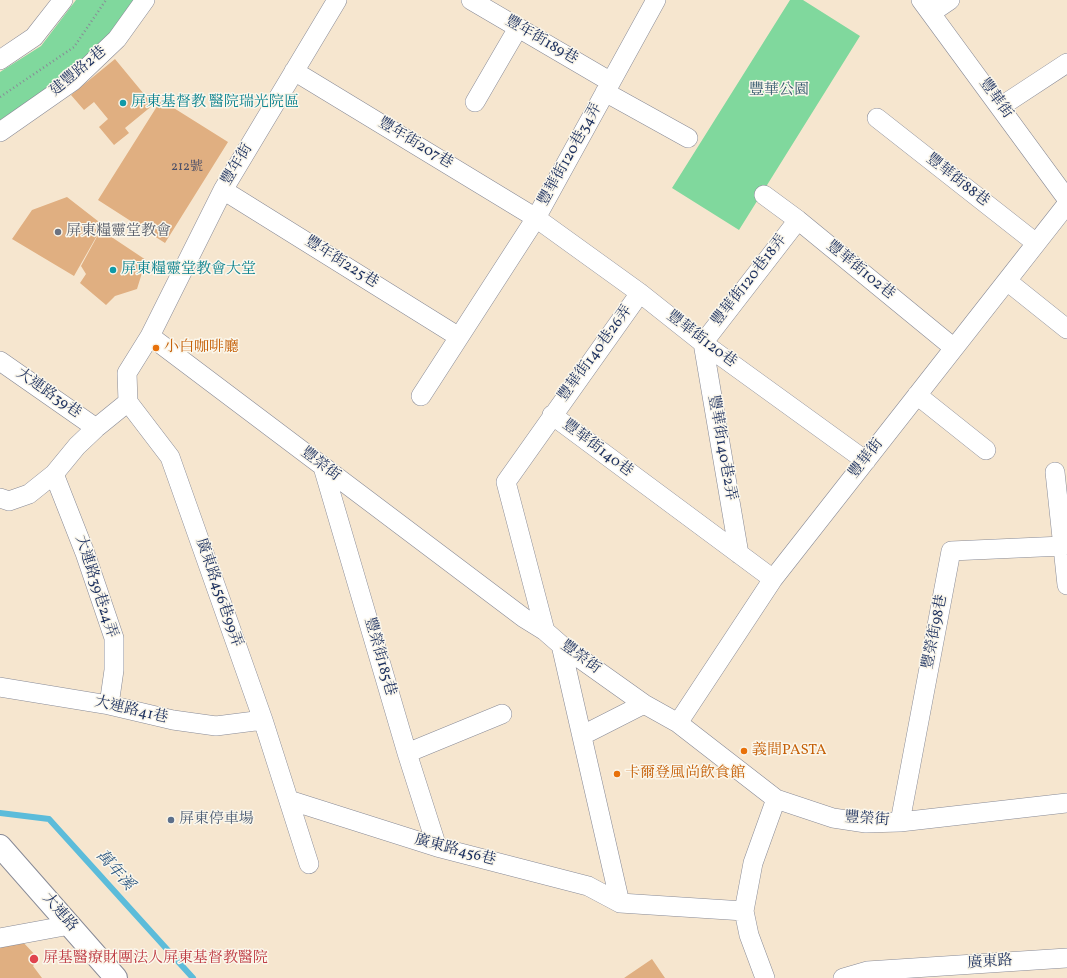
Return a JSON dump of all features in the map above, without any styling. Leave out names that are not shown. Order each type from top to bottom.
[{"type":"main road","name":"大連路","points":[[4,856],[70,925],[116,978]]},
{"type":"street","points":[[0,60],[34,37],[63,0]]},
{"type":"street","name":"建豐路2巷","points":[[0,132],[73,81],[117,39],[145,0]]},
{"type":"street","name":"豐年街","points":[[150,336],[223,190],[337,0]]},
{"type":"street","name":"豐華街120巷34弄","points":[[536,218],[656,0]]},
{"type":"street","points":[[926,7],[950,0]]},
{"type":"street","name":"豐年街189巷","points":[[480,2],[608,87]]},
{"type":"street","name":"豐華街","points":[[926,7],[1067,199]]},
{"type":"street","points":[[476,102],[518,28]]},
{"type":"street","points":[[1000,106],[1067,63]]},
{"type":"street","name":"豐年街207巷","points":[[294,71],[536,218]]},
{"type":"street","name":"豐華街120巷34弄","points":[[608,87],[688,138]]},
{"type":"street","name":"豐華街88巷","points":[[877,118],[1036,243]]},
{"type":"street","name":"豐年街225巷","points":[[223,190],[459,337]]},
{"type":"street","name":"豐華街102巷","points":[[764,194],[798,220],[954,348]]},
{"type":"street","name":"豐華街","points":[[678,723],[773,579],[1067,204]]},
{"type":"street","points":[[421,396],[536,218]]},
{"type":"street","name":"豐華街120巷","points":[[536,218],[640,293],[703,343],[866,460]]},
{"type":"street","name":"豐華街120巷18弄","points":[[703,343],[798,220]]},
{"type":"street","points":[[1007,281],[1067,329]]},
{"type":"street","name":"豐華街140巷26弄","points":[[552,415],[640,293]]},
{"type":"street","points":[[128,402],[127,373],[150,336]]},
{"type":"street","name":"豐榮街","points":[[150,336],[524,618],[545,631],[561,645],[644,704],[678,723],[776,799],[833,818],[866,823],[900,822],[1067,803]]},
{"type":"street","name":"豐華街140巷2弄","points":[[703,343],[739,554]]},
{"type":"street","name":"大連路39巷","points":[[0,361],[96,428]]},
{"type":"street","points":[[917,395],[986,450]]},
{"type":"street","name":"大連路39巷","points":[[0,498],[9,501],[29,494],[54,474],[77,446],[96,428],[128,402]]},
{"type":"street","name":"廣東路456巷99弄","points":[[128,402],[170,457],[263,720],[309,864]]},
{"type":"street","name":"豐華街140巷","points":[[545,631],[506,482],[552,415],[773,579]]},
{"type":"street","name":"豐榮街185巷","points":[[323,467],[407,754],[437,847]]},
{"type":"street","points":[[1055,472],[1067,585]]},
{"type":"street","name":"大連路39巷24弄","points":[[54,474],[85,553],[114,638],[114,670],[108,705]]},
{"type":"street","name":"豐榮街98巷","points":[[900,822],[951,551],[1063,546]]},
{"type":"street","points":[[561,645],[583,735],[620,903]]},
{"type":"street","name":"大連路41巷","points":[[0,687],[108,705],[173,720],[216,726],[263,720]]},
{"type":"street","points":[[583,735],[644,704]]},
{"type":"street","points":[[407,754],[502,714]]},
{"type":"street","points":[[765,978],[749,935],[744,911],[753,864],[776,799]]},
{"type":"street","name":"廣東路456巷","points":[[289,800],[437,847],[588,886],[620,903],[744,911]]},
{"type":"street","points":[[0,938],[70,925]]},
{"type":"street","name":"廣東路","points":[[843,978],[867,971],[1067,958]]},
{"type":"path","points":[[0,97],[74,47],[106,0]]},
{"type":"green space","points":[[76,0],[135,0],[111,33],[67,76],[0,120],[0,72],[41,46]]},
{"type":"green space","name":"豐華公園","points":[[790,0],[803,0],[860,36],[739,230],[672,188]]},
{"type":"building","name":"屏東基督教 醫院瑞光院區","points":[[115,59],[153,105],[125,128],[129,133],[114,145],[99,127],[108,119],[94,102],[84,110],[71,95]]},
{"type":"building","points":[[161,100],[228,142],[165,243],[98,200]]},
{"type":"building","name":"屏東糧靈堂教會","points":[[67,197],[103,225],[74,276],[12,239],[32,210]]},
{"type":"building","name":"屏東糧靈堂教會大堂","points":[[99,233],[107,234],[146,260],[137,289],[115,296],[106,305],[80,283],[86,274],[81,266]]},
{"type":"building","points":[[20,939],[39,959],[33,966],[42,978],[0,978],[0,945]]},
{"type":"building","points":[[652,959],[665,978],[624,978]]},
{"type":"waterway","name":"萬年溪","points":[[0,813],[49,819],[193,978]]},
{"type":"place","name":"屏東基督教 醫院瑞光院區","points":[[123,103]]},
{"type":"place","name":"屏東糧靈堂教會","points":[[58,232]]},
{"type":"place","name":"屏東糧靈堂教會大堂","points":[[113,270]]},
{"type":"place","name":"小白咖啡廳","points":[[156,348]]},
{"type":"place","name":"義間PASTA","points":[[744,751]]},
{"type":"place","name":"卡爾登風尚飲食館","points":[[617,774]]},
{"type":"place","name":"屏東停車場","points":[[171,820]]},
{"type":"place","name":"屏基醫療財團法人屏東基督教醫院","points":[[34,959]]}]
